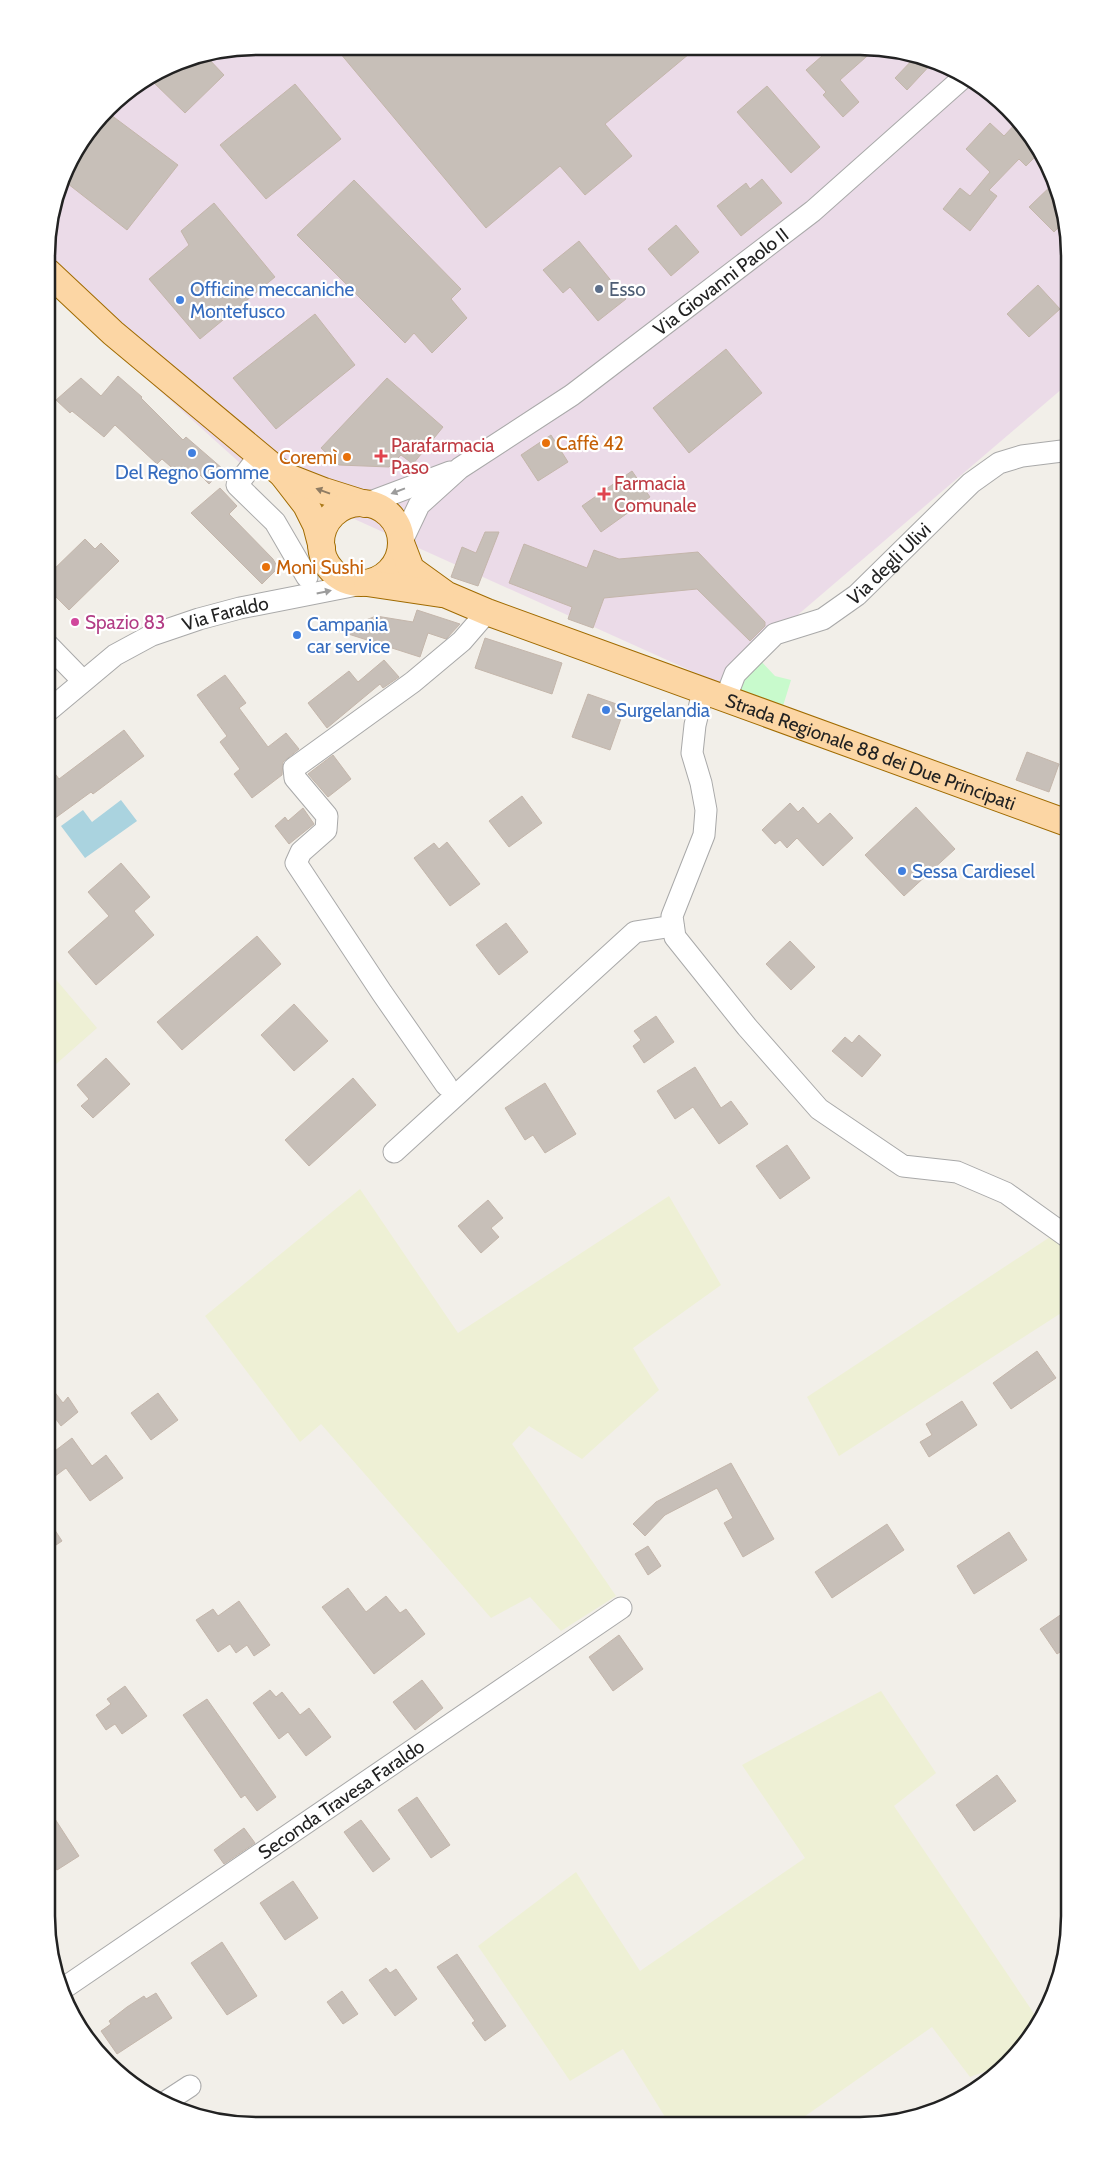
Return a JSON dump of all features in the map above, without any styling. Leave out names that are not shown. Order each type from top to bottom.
[{"type":"main road","name":"Strada Regionale 88 dei Due Principati","points":[[55,279],[113,333],[282,474],[306,505],[316,525],[326,562],[337,574],[352,582],[447,595]]},
{"type":"main road","name":"Strada Regionale 88 dei Due Principati","points":[[282,474],[324,491],[383,510],[392,518],[399,529],[401,543],[411,569],[447,595],[487,612],[714,696],[1061,821]]},
{"type":"main road","points":[[322,548],[324,531],[334,514],[345,507],[365,504]]},
{"type":"main road","points":[[368,583],[390,572],[397,561],[401,543]]},
{"type":"street","name":"Via Giovanni Paolo II","points":[[460,468],[572,396],[813,210],[959,81]]},
{"type":"street","name":"Via degli Ulivi","points":[[673,926],[672,916],[704,835],[706,810],[692,752],[695,725],[714,696],[775,634],[823,619],[857,595],[971,483],[999,463],[1022,456],[1061,451]]},
{"type":"street","points":[[260,456],[237,485],[275,522],[307,577]]},
{"type":"street","points":[[365,504],[460,468]]},
{"type":"street","points":[[401,543],[419,505],[460,468]]},
{"type":"street","points":[[280,601],[302,584],[322,548]]},
{"type":"street","name":"Via Faraldo","points":[[55,705],[115,655],[152,635],[199,619],[240,608],[368,583]]},
{"type":"street","points":[[446,1085],[382,993],[296,863],[301,852],[326,830],[327,816],[295,778],[294,768],[413,682],[462,641],[487,612]]},
{"type":"street","points":[[55,652],[83,681]]},
{"type":"street","points":[[394,1152],[635,932],[673,926],[675,937],[747,1028],[820,1109],[903,1166],[958,1172],[1006,1192],[1061,1232]]},
{"type":"street","name":"Seconda Travesa Faraldo","points":[[68,1985],[621,1608]]},
{"type":"street","points":[[171,2098],[190,2086]]},
{"type":"shaded area","points":[[243,55],[873,55],[912,62],[937,70],[972,89],[1011,124],[1027,144],[1046,179],[1054,204],[1061,243],[1061,390],[718,683],[250,472],[55,296],[55,243],[59,217],[70,179],[82,156],[105,124],[124,105],[144,89],[179,70],[204,62]]},
{"type":"green space","points":[[760,660],[775,676],[791,680],[783,706],[740,690],[750,670]]},
{"type":"green space","points":[[55,978],[97,1028],[55,1065]]},
{"type":"green space","points":[[360,1189],[458,1333],[669,1196],[721,1285],[633,1348],[659,1390],[582,1459],[529,1426],[512,1444],[616,1596],[561,1631],[530,1597],[491,1618],[321,1424],[300,1442],[205,1316]]},
{"type":"green space","points":[[1050,1237],[1061,1245],[1061,1313],[839,1456],[807,1397]]},
{"type":"green space","points":[[881,1691],[936,1773],[894,1806],[1035,2015],[1011,2048],[992,2067],[970,2077],[932,2027],[804,2117],[665,2117],[623,2049],[570,2081],[478,1946],[576,1872],[640,1971],[805,1858],[742,1765]]},
{"type":"water","points":[[121,800],[137,821],[85,858],[61,826],[83,810],[92,822]]},
{"type":"building","points":[[342,55],[688,55],[605,124],[632,156],[585,195],[560,166],[486,228]]},
{"type":"building","points":[[868,55],[840,80],[859,102],[843,117],[823,95],[826,92],[806,70],[822,56]]},
{"type":"building","points":[[210,61],[224,75],[185,113],[154,83],[179,70]]},
{"type":"building","points":[[911,62],[928,67],[907,90],[895,78]]},
{"type":"building","points":[[295,84],[341,139],[266,199],[220,145]]},
{"type":"building","points":[[767,86],[820,147],[791,173],[737,112]]},
{"type":"building","points":[[112,116],[178,165],[127,230],[68,184],[89,144]]},
{"type":"building","points":[[990,123],[1004,136],[1013,126],[1035,157],[1026,166],[1019,159],[989,190],[997,196],[970,231],[943,209],[960,188],[970,196],[990,172],[966,149]]},
{"type":"building","points":[[762,179],[782,203],[741,236],[717,206],[746,183],[750,189]]},
{"type":"building","points":[[354,180],[461,289],[451,299],[467,318],[432,353],[414,333],[405,343],[297,235]]},
{"type":"building","points":[[1049,188],[1059,227],[1054,232],[1029,207]]},
{"type":"building","points":[[214,203],[275,277],[200,339],[149,279],[189,245],[181,231]]},
{"type":"building","points":[[676,225],[699,252],[671,276],[648,249]]},
{"type":"building","points":[[579,241],[626,299],[598,321],[570,287],[563,293],[543,270]]},
{"type":"building","points":[[1038,285],[1060,309],[1029,337],[1007,314]]},
{"type":"building","points":[[315,314],[355,365],[276,429],[233,378]]},
{"type":"building","points":[[726,349],[762,393],[689,453],[653,408]]},
{"type":"building","points":[[118,376],[142,397],[183,440],[186,437],[223,469],[209,484],[195,470],[186,480],[162,459],[157,464],[115,425],[104,437],[72,411],[70,413],[56,400],[81,378],[101,396]]},
{"type":"building","points":[[387,378],[443,427],[413,464],[401,455],[389,467],[339,465],[321,448]]},
{"type":"building","points":[[551,435],[568,462],[538,481],[521,455]]},
{"type":"building","points":[[632,471],[650,497],[601,532],[582,506]]},
{"type":"building","points":[[220,488],[237,506],[229,514],[273,559],[278,568],[262,584],[191,513]]},
{"type":"building","points":[[485,532],[499,532],[478,586],[451,577],[462,547],[476,553]]},
{"type":"building","points":[[85,539],[95,549],[101,543],[119,561],[69,610],[55,596],[55,568]]},
{"type":"building","points":[[524,544],[587,568],[594,550],[619,559],[698,552],[765,622],[765,626],[750,641],[697,589],[604,598],[593,628],[568,619],[572,607],[509,583]]},
{"type":"building","points":[[417,610],[460,624],[446,639],[428,633],[420,657],[339,631],[376,616],[413,622]]},
{"type":"building","points":[[485,638],[562,663],[552,694],[475,668]]},
{"type":"building","points":[[384,660],[399,677],[383,688],[380,684],[327,728],[308,703],[349,671],[358,682]]},
{"type":"building","points":[[225,675],[246,703],[239,708],[268,747],[286,733],[299,749],[283,762],[282,775],[252,798],[234,774],[240,769],[220,742],[227,736],[197,695]]},
{"type":"building","points":[[588,694],[625,707],[610,750],[572,737]]},
{"type":"building","points":[[124,730],[144,756],[93,794],[91,792],[55,818],[55,774],[59,779]]},
{"type":"building","points":[[1027,752],[1059,764],[1049,792],[1016,780]]},
{"type":"building","points":[[333,755],[351,779],[328,797],[308,774]]},
{"type":"building","points":[[522,796],[542,823],[509,847],[489,821]]},
{"type":"building","points":[[790,803],[798,812],[803,807],[818,824],[830,813],[853,838],[823,866],[797,838],[787,848],[780,840],[775,844],[762,830]]},
{"type":"building","points":[[916,807],[955,849],[904,896],[865,855]]},
{"type":"building","points":[[303,808],[314,824],[289,844],[275,826],[285,817],[288,821]]},
{"type":"building","points":[[447,842],[480,884],[450,906],[414,858],[434,843],[439,849]]},
{"type":"building","points":[[121,863],[150,897],[134,911],[154,935],[96,985],[68,952],[109,916],[88,892]]},
{"type":"building","points":[[506,923],[528,952],[499,975],[476,945]]},
{"type":"building","points":[[257,936],[281,964],[182,1050],[157,1022]]},
{"type":"building","points":[[790,941],[815,967],[791,990],[766,964]]},
{"type":"building","points":[[294,1004],[328,1041],[294,1071],[261,1035]]},
{"type":"building","points":[[656,1016],[674,1042],[644,1063],[633,1046],[641,1040],[634,1031]]},
{"type":"building","points":[[859,1035],[881,1055],[862,1077],[832,1051],[845,1037],[852,1043]]},
{"type":"building","points":[[106,1058],[130,1084],[93,1118],[81,1106],[89,1099],[77,1085]]},
{"type":"building","points":[[695,1067],[721,1108],[731,1101],[748,1124],[719,1144],[693,1107],[675,1119],[657,1091]]},
{"type":"building","points":[[353,1078],[376,1105],[309,1166],[285,1140]]},
{"type":"building","points":[[545,1083],[576,1134],[545,1153],[533,1135],[525,1140],[505,1108]]},
{"type":"building","points":[[787,1145],[810,1178],[780,1199],[756,1166]]},
{"type":"building","points":[[488,1200],[503,1218],[491,1228],[499,1237],[481,1253],[458,1226]]},
{"type":"building","points":[[1037,1351],[1056,1378],[1011,1409],[993,1383]]},
{"type":"building","points":[[55,1392],[63,1403],[68,1397],[78,1412],[61,1426],[55,1418]]},
{"type":"building","points":[[158,1393],[178,1420],[151,1440],[131,1413]]},
{"type":"building","points":[[962,1401],[977,1425],[929,1457],[920,1442],[932,1435],[926,1424]]},
{"type":"building","points":[[72,1438],[92,1466],[106,1455],[123,1478],[90,1501],[66,1468],[55,1476],[55,1451]]},
{"type":"building","points":[[731,1463],[774,1539],[743,1557],[724,1523],[733,1518],[717,1488],[665,1515],[645,1536],[633,1524],[656,1502]]},
{"type":"building","points":[[887,1524],[904,1550],[832,1598],[815,1572]]},
{"type":"building","points":[[55,1530],[62,1541],[55,1546]]},
{"type":"building","points":[[1009,1532],[1027,1560],[974,1594],[957,1566]]},
{"type":"building","points":[[648,1546],[661,1566],[648,1575],[635,1554]]},
{"type":"building","points":[[348,1588],[366,1612],[386,1596],[400,1613],[406,1609],[425,1634],[374,1674],[322,1607]]},
{"type":"building","points":[[239,1601],[270,1645],[254,1656],[247,1645],[236,1653],[230,1644],[218,1652],[196,1620],[213,1609],[218,1616]]},
{"type":"building","points":[[1061,1615],[1061,1651],[1057,1654],[1040,1629]]},
{"type":"building","points":[[619,1635],[643,1669],[613,1691],[589,1657]]},
{"type":"building","points":[[422,1680],[443,1708],[415,1730],[393,1702]]},
{"type":"building","points":[[125,1686],[147,1716],[122,1734],[115,1724],[106,1730],[96,1715],[111,1704],[107,1699]]},
{"type":"building","points":[[270,1690],[276,1697],[282,1692],[300,1715],[309,1708],[331,1737],[306,1756],[288,1732],[279,1739],[253,1703]]},
{"type":"building","points":[[207,1699],[276,1797],[257,1811],[245,1795],[241,1798],[183,1715]]},
{"type":"building","points":[[997,1775],[1016,1801],[974,1831],[956,1805]]},
{"type":"building","points":[[417,1797],[450,1845],[431,1858],[398,1810]]},
{"type":"building","points":[[55,1819],[79,1856],[57,1870],[55,1867]]},
{"type":"building","points":[[361,1820],[390,1859],[373,1872],[344,1832]]},
{"type":"building","points":[[244,1828],[255,1843],[224,1864],[214,1850]]},
{"type":"building","points":[[293,1881],[318,1918],[285,1940],[260,1903]]},
{"type":"building","points":[[222,1942],[257,1996],[227,2015],[191,1963]]},
{"type":"building","points":[[457,1954],[506,2026],[485,2041],[472,2023],[475,2021],[437,1967]]},
{"type":"building","points":[[386,1968],[390,1973],[396,1969],[417,1999],[395,2016],[369,1980]]},
{"type":"building","points":[[342,1991],[358,2014],[343,2024],[327,2002]]},
{"type":"building","points":[[156,1993],[172,2018],[117,2054],[101,2031],[111,2024],[109,2021],[127,2007],[144,1996],[146,1999]]},
{"type":"place","name":"Esso","points":[[599,289]]},
{"type":"place","name":"Officine meccaniche Montefusco","points":[[180,300]]},
{"type":"place","name":"Caffè 42","points":[[546,443]]},
{"type":"place","name":"Del Regno Gomme","points":[[192,453]]},
{"type":"place","name":"Parafarmacia Paso","points":[[381,456]]},
{"type":"place","name":"Coremì","points":[[347,457]]},
{"type":"place","name":"Farmacia Comunale","points":[[604,494]]},
{"type":"place","name":"Moni Sushi","points":[[266,567]]},
{"type":"place","name":"Spazio 83","points":[[75,622]]},
{"type":"place","name":"Campania car service","points":[[297,635]]},
{"type":"place","name":"Surgelandia","points":[[606,710]]},
{"type":"place","name":"Sessa Cardiesel","points":[[902,871]]}]
